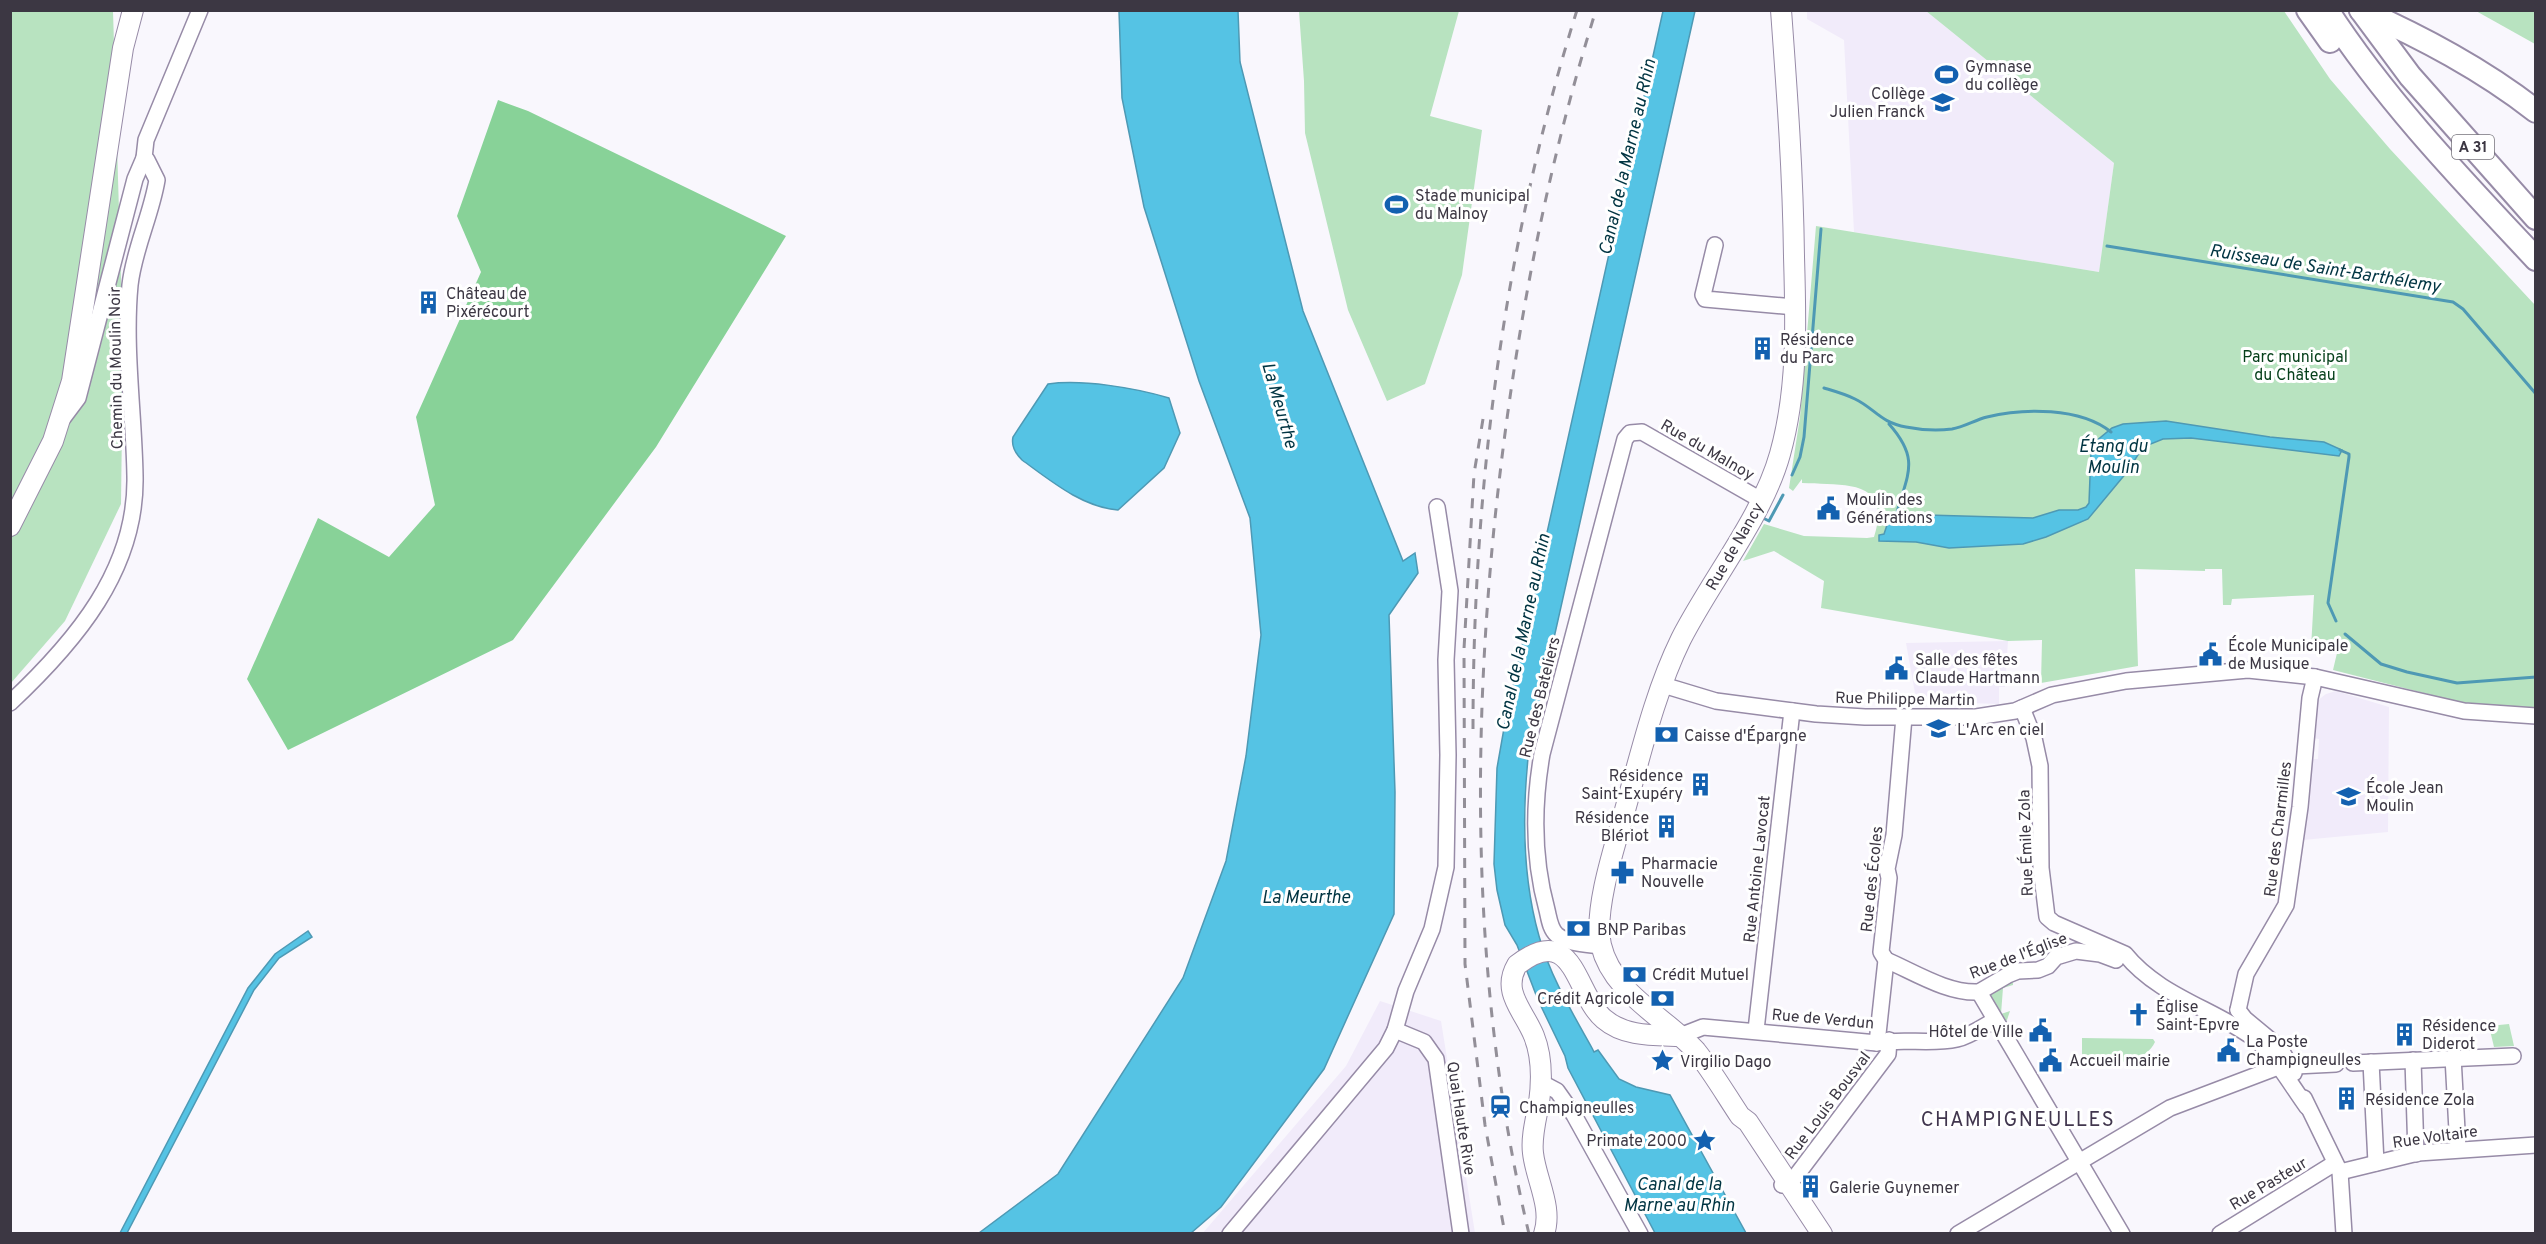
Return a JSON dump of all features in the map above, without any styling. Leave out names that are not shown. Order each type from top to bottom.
[{"type":"highway","points":[[2308,10],[2396,123],[2430,144]]},
{"type":"highway","name":"A 31","points":[[2326,10],[2370,70],[2430,144],[2535,259]]},
{"type":"highway","points":[[2361,10],[2452,55],[2513,93],[2535,111]]},
{"type":"highway","name":"A 31","points":[[2361,10],[2410,76],[2535,218]]},
{"type":"main road","points":[[122,10],[123,48]]},
{"type":"main road","points":[[10,526],[44,462],[60,422],[76,362],[123,48],[133,10]]},
{"type":"main road","name":"Rue de Nancy","points":[[1781,10],[1789,121],[1796,308],[1794,368],[1786,427],[1780,454],[1761,500],[1684,633],[1663,686],[1639,758],[1612,855],[1599,928],[1601,946],[1615,975],[1698,1055],[1740,1116],[1748,1122],[1785,1183]]},
{"type":"main road","points":[[1544,1233],[1547,1213],[1533,1147],[1540,1065],[1535,1038],[1513,997],[1511,978],[1515,968],[1520,962],[1548,951],[1557,953],[1569,963],[1599,1015],[1612,1024],[1646,1036],[1680,1036]]},
{"type":"main road","points":[[1621,1028],[1647,1007]]},
{"type":"main road","points":[[1785,1183],[1813,1233]]},
{"type":"main road","points":[[1785,1183],[1822,1233]]},
{"type":"street","points":[[60,422],[78,398],[147,140],[200,10]]},
{"type":"street","name":"Chemin du Moulin Noir","points":[[10,703],[63,650],[96,607],[113,576],[127,533],[134,498],[135,478],[129,340],[130,285],[134,262],[157,180],[144,158]]},
{"type":"street","points":[[1715,245],[1703,295],[1705,299],[1796,308]]},
{"type":"street","name":"Rue du Malnoy","points":[[1636,431],[1642,432],[1761,500]]},
{"type":"street","name":"Rue des Bateliers","points":[[1601,946],[1568,940],[1557,935],[1552,929],[1536,847],[1536,802],[1542,754],[1614,471],[1624,439],[1636,431]]},
{"type":"street","points":[[1230,1233],[1379,1057],[1395,1030],[1406,991],[1432,929],[1446,867],[1448,755],[1446,660],[1450,591],[1437,507]]},
{"type":"street","name":"Rue Philippe Martin","points":[[1663,686],[1716,701],[1792,711],[1865,717],[1988,716],[2022,708],[2052,695],[2140,679],[2248,670],[2315,676],[2464,711],[2535,716]]},
{"type":"street","name":"Rue des Charmilles","points":[[2231,1014],[2246,974],[2283,915],[2286,905],[2300,807],[2310,698],[2315,676]]},
{"type":"street","name":"Rue Émile Zola","points":[[2022,708],[2034,738],[2040,766],[2041,868],[2047,917],[2054,923],[2125,954],[2131,962],[2176,997],[2231,1014],[2284,1067],[2338,1167]]},
{"type":"street","name":"Rue Antoine Lavocat","points":[[1756,1030],[1792,711]]},
{"type":"street","name":"Rue des Écoles","points":[[1883,1042],[1886,960],[1881,952],[1889,878],[1887,869],[1894,835],[1904,717]]},
{"type":"street","name":"Rue de l'Église","points":[[1886,960],[1958,991],[1978,992],[2008,975],[2018,971],[2038,970],[2048,966],[2056,957],[2076,951],[2100,954],[2121,962],[2131,962]]},
{"type":"street","points":[[1978,992],[2122,1233]]},
{"type":"street","name":"Rue de Verdun","points":[[1680,1036],[1703,1027],[1883,1042],[1959,1039],[1995,1020]]},
{"type":"street","name":"Quai Haute Rive","points":[[1395,1030],[1424,1042],[1436,1059],[1461,1233]]},
{"type":"street","name":"Rue Louis Bousval","points":[[1785,1183],[1796,1176],[1888,1054],[1883,1042]]},
{"type":"street","points":[[2354,1063],[2513,1056]]},
{"type":"street","points":[[2454,1057],[2458,1149]]},
{"type":"street","points":[[2413,1060],[2416,1154]]},
{"type":"street","points":[[2371,1062],[2376,1163]]},
{"type":"street","points":[[1958,1233],[2170,1108],[2284,1067],[2336,1064]]},
{"type":"street","points":[[1540,1082],[1557,1092],[1574,1115],[1640,1233]]},
{"type":"street","name":"Rue Voltaire","points":[[2338,1167],[2458,1149],[2535,1144]]},
{"type":"street","points":[[2338,1167],[2344,1233]]},
{"type":"street","name":"Rue Pasteur","points":[[2220,1233],[2338,1167]]},
{"type":"shaded area","name":"Collège Julien Franck","points":[[1820,10],[1926,11],[2114,163],[2099,272],[1854,232],[1844,40],[1807,19],[1807,12]]},
{"type":"shaded area","points":[[2008,641],[2005,687],[1999,687],[1999,704],[1905,701],[1915,693],[1906,643]]},
{"type":"shaded area","name":"École Jean Moulin","points":[[2336,691],[2389,707],[2388,832],[2303,840],[2312,759],[2318,759],[2319,739],[2313,738],[2317,701],[2326,694]]},
{"type":"shaded area","points":[[1380,1001],[1441,1021],[1475,1233],[1202,1234],[1346,1066]]},
{"type":"green space","points":[[11,10],[113,11],[123,345],[121,504],[65,621],[11,683]]},
{"type":"green space","name":"Stade municipal du Malnoy","points":[[1299,11],[1459,11],[1430,116],[1482,130],[1462,275],[1425,384],[1387,401],[1348,310],[1305,133]]},
{"type":"green space","name":"Parc municipal du Château","points":[[1926,11],[2284,11],[2330,79],[2390,149],[2535,305],[2535,709],[2467,704],[2333,670],[2337,653],[2311,648],[2314,595],[2232,599],[2231,605],[2223,605],[2222,569],[2205,569],[2205,571],[2135,569],[2138,666],[2041,683],[2042,640],[2008,641],[1821,608],[1824,581],[1774,551],[1743,561],[1764,524],[1804,536],[1874,537],[1878,518],[1876,504],[1870,494],[1847,486],[1802,483],[1802,479],[1793,491],[1789,488],[1800,417],[1816,226],[2099,272],[2114,163]]},
{"type":"green space","points":[[2476,11],[2535,11],[2535,44]]},
{"type":"green space","points":[[498,100],[528,111],[786,236],[656,447],[513,640],[288,750],[247,679],[318,518],[389,557],[435,505],[416,417],[481,272],[457,216]]},
{"type":"green space","points":[[2013,979],[2013,985],[2003,988],[2001,1014],[2010,1011],[2006,1023],[2002,1022],[1991,1003],[1989,992]]},
{"type":"green space","points":[[2509,1024],[2514,1046],[2494,1047],[2489,1026]]},
{"type":"green space","points":[[2082,1038],[2153,1039],[2155,1042],[2142,1056],[2123,1062],[2082,1063]]},
{"type":"water","name":"La Meurthe","points":[[1119,11],[1238,11],[1240,62],[1303,311],[1403,561],[1415,553],[1418,573],[1389,615],[1395,792],[1394,914],[1324,1069],[1221,1207],[1191,1233],[979,1233],[1058,1174],[1183,978],[1226,861],[1246,756],[1261,635],[1250,518],[1199,381],[1144,207],[1122,98]]},
{"type":"water","name":"Canal de la Marne au Rhin","points":[[1663,11],[1695,11],[1529,749],[1525,796],[1525,843],[1529,890],[1539,936],[1562,994],[1594,1052],[1598,1050],[1619,1079],[1636,1087],[1670,1095],[1746,1233],[1655,1233],[1568,1068],[1565,1056],[1538,1000],[1517,945],[1505,925],[1494,864],[1497,768],[1506,717]]},
{"type":"water","points":[[1048,384],[1109,385],[1169,398],[1180,433],[1164,468],[1118,510],[1092,504],[1067,492],[1022,460],[1016,452],[1013,437]]},
{"type":"water","name":"Étang du Moulin","points":[[2166,421],[2270,437],[2324,442],[2342,450],[2339,456],[2191,438],[2163,439],[2143,447],[2127,472],[2088,519],[2046,537],[2023,544],[1949,548],[1916,542],[1879,541],[1879,535],[1884,534],[1890,516],[2033,518],[2059,510],[2078,510],[2086,507],[2089,503],[2091,451],[2095,442],[2112,428],[2123,424]]},
{"type":"water","points":[[308,931],[312,937],[279,958],[254,990],[127,1233],[120,1233],[248,988],[275,954]]},
{"type":"waterway","points":[[1792,475],[1800,457],[1804,437],[1821,229]]},
{"type":"waterway","name":"Ruisseau de Saint-Barthélemy","points":[[2107,246],[2453,302],[2463,309],[2536,394]]},
{"type":"waterway","name":"Ruisseau de Saint-Barthélemy","points":[[1824,388],[1855,399],[1890,422],[1912,428],[1952,429],[1987,417],[2034,411],[2084,418],[2111,432]]},
{"type":"waterway","points":[[1889,424],[1905,448],[1909,468],[1896,516]]},
{"type":"waterway","name":"Ruisseau de Saint-Barthélemy","points":[[2336,621],[2328,603],[2349,457],[2349,454],[2340,450]]},
{"type":"waterway","points":[[1765,519],[1769,521],[1783,495]]},
{"type":"waterway","name":"Ruisseau de Saint-Barthélemy","points":[[2345,634],[2381,664],[2407,672],[2457,683],[2536,677]]},
{"type":"railway","points":[[1473,729],[1474,638],[1479,547],[1498,366],[1512,276],[1530,186],[1577,10]]},
{"type":"railway","points":[[1529,1234],[1511,1147],[1497,1059],[1488,971],[1482,882],[1480,794],[1482,705],[1494,528],[1520,331],[1560,137],[1596,10]]},
{"type":"railway","points":[[1483,419],[1474,474],[1464,649],[1465,964],[1485,1125],[1505,1234]]},
{"type":"place","name":"Gymnase du collège","points":[[1947,75]]},
{"type":"place","name":"Collège Julien Franck","points":[[1943,102]]},
{"type":"place","name":"Stade municipal du Malnoy","points":[[1397,204]]},
{"type":"place","name":"Château de Pixérécourt","points":[[428,302]]},
{"type":"place","name":"Résidence du Parc","points":[[1762,348]]},
{"type":"place","name":"Moulin des Générations","points":[[1828,508]]},
{"type":"place","name":"École Municipale de Musique","points":[[2210,654]]},
{"type":"place","name":"Salle des fêtes Claude Hartmann","points":[[1897,668]]},
{"type":"place","name":"L'Arc en ciel","points":[[1939,729]]},
{"type":"place","name":"Caisse d'Épargne","points":[[1666,735]]},
{"type":"place","name":"Résidence Saint-Exupéry","points":[[1701,784]]},
{"type":"place","name":"École Jean Moulin","points":[[2348,796]]},
{"type":"place","name":"Résidence Blériot","points":[[1667,826]]},
{"type":"place","name":"Pharmacie Nouvelle","points":[[1623,872]]},
{"type":"place","name":"BNP Paribas","points":[[1579,929]]},
{"type":"place","name":"Crédit Mutuel","points":[[1634,974]]},
{"type":"place","name":"Crédit Agricole","points":[[1662,998]]},
{"type":"place","name":"Église Saint-Epvre","points":[[2138,1015]]},
{"type":"place","name":"Hôtel de Ville","points":[[2041,1031]]},
{"type":"place","name":"Résidence Diderot","points":[[2404,1034]]},
{"type":"place","name":"La Poste Champigneulles","points":[[2228,1050]]},
{"type":"place","name":"Accueil mairie","points":[[2051,1060]]},
{"type":"place","name":"Virgilio Dago","points":[[1662,1061]]},
{"type":"place","name":"Résidence Zola","points":[[2347,1099]]},
{"type":"place","name":"Champigneulles","points":[[1501,1107]]},
{"type":"place","name":"Primate 2000","points":[[1705,1140]]},
{"type":"place","name":"Galerie Guynemer","points":[[1811,1187]]},
{"type":"district","name":"CHAMPIGNEULLES","points":[[2018,1119]]}]
